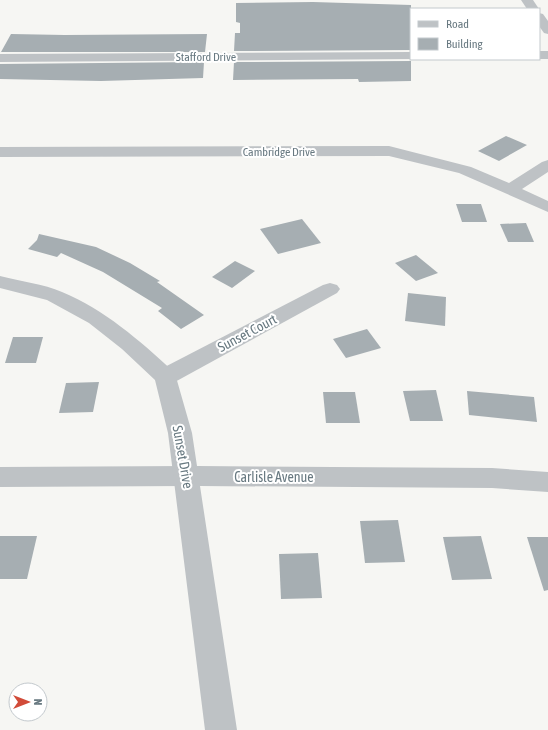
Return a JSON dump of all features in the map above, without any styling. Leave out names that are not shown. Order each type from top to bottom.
[{"type":"street","points":[[540,18],[548,30]]},
{"type":"street","name":"Stafford Drive","points":[[0,58],[410,56]]},
{"type":"street","name":"Cambridge Drive","points":[[0,152],[389,151],[465,170],[511,189],[548,207]]},
{"type":"street","points":[[511,189],[548,165]]},
{"type":"street","name":"Sunset Drive","points":[[0,282],[54,296],[96,318],[130,344],[164,377],[180,433],[187,476],[221,730]]},
{"type":"street","name":"Sunset Court","points":[[164,377],[330,289]]},
{"type":"street","name":"Carlisle Avenue","points":[[0,477],[187,476],[492,478],[548,482]]},
{"type":"building","points":[[313,2],[411,5],[410,50],[234,51],[235,33],[240,33],[240,23],[236,22],[236,3]]},
{"type":"building","points":[[11,34],[207,34],[205,52],[1,52]]},
{"type":"building","points":[[411,61],[411,81],[359,82],[358,79],[233,80],[234,62]]},
{"type":"building","points":[[204,62],[203,78],[101,81],[0,79],[0,64]]},
{"type":"building","points":[[506,136],[527,145],[499,161],[478,151]]},
{"type":"building","points":[[456,204],[481,204],[487,222],[462,222]]},
{"type":"building","points":[[302,219],[321,243],[278,254],[260,229]]},
{"type":"building","points":[[526,223],[534,242],[508,242],[500,224]]},
{"type":"building","points":[[39,234],[96,247],[130,263],[160,281],[157,282],[204,315],[181,329],[158,311],[162,308],[103,272],[61,253],[57,257],[28,249],[37,240]]},
{"type":"building","points":[[416,255],[438,273],[416,281],[395,263]]},
{"type":"building","points":[[235,261],[255,271],[232,288],[212,277]]},
{"type":"building","points":[[408,293],[446,297],[445,326],[405,321]]},
{"type":"building","points":[[367,329],[381,348],[346,358],[333,339]]},
{"type":"building","points":[[13,337],[43,337],[36,363],[5,363]]},
{"type":"building","points":[[99,382],[93,412],[59,413],[66,383]]},
{"type":"building","points":[[436,390],[443,421],[410,421],[403,391]]},
{"type":"building","points":[[467,391],[534,397],[537,422],[469,415]]},
{"type":"building","points":[[323,392],[355,392],[360,423],[326,423]]},
{"type":"building","points":[[398,520],[405,562],[365,563],[360,521]]},
{"type":"building","points":[[0,536],[37,536],[27,579],[0,579]]},
{"type":"building","points":[[481,536],[492,579],[452,580],[443,537]]},
{"type":"building","points":[[527,537],[548,537],[548,590],[544,591]]},
{"type":"building","points":[[318,553],[322,598],[281,599],[279,554]]}]
